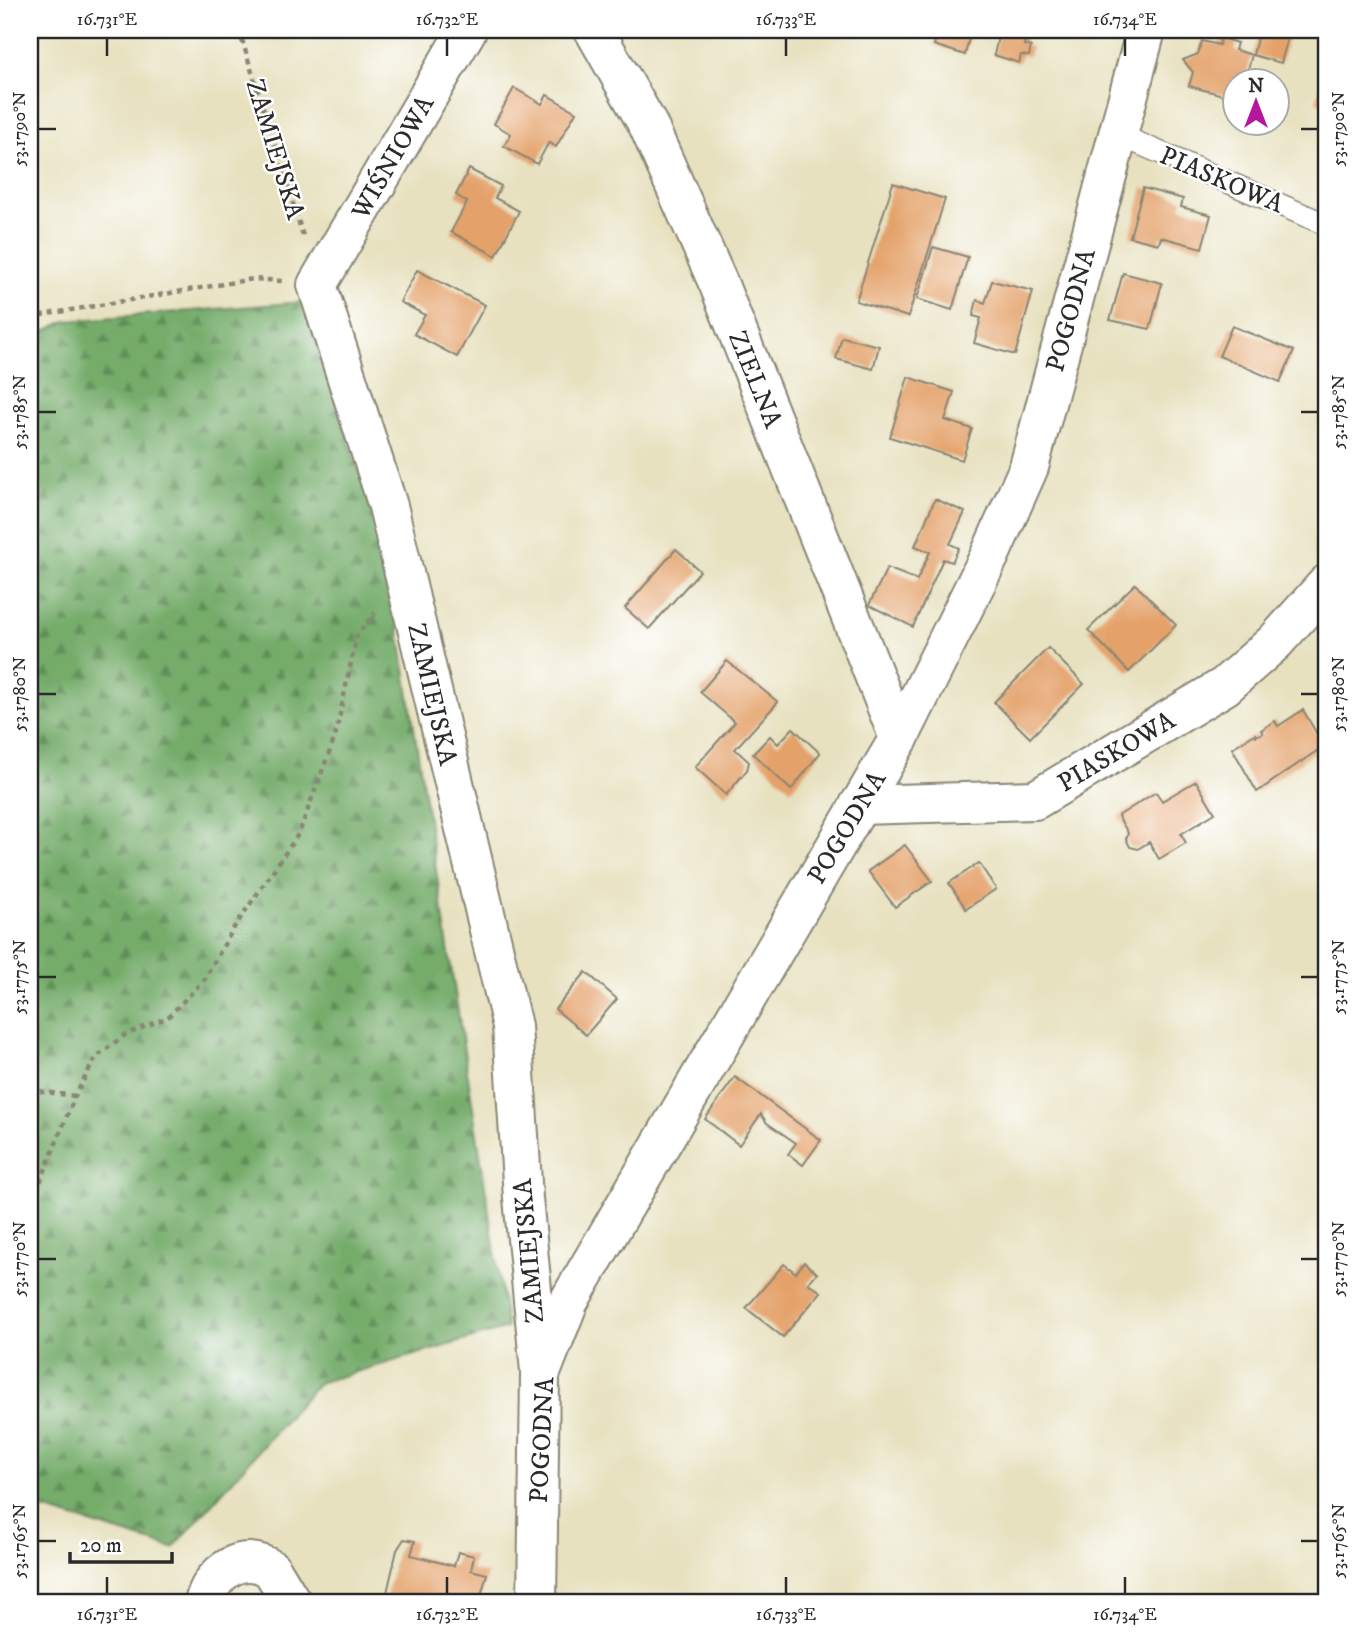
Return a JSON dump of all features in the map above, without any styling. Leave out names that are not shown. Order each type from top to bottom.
[{"type":"street","name":"WIŚNIOWA","points":[[317,285],[467,30]]},
{"type":"street","name":"ZIELNA","points":[[594,30],[648,125],[719,285],[899,738]]},
{"type":"street","name":"POGODNA","points":[[537,1603],[540,1375],[569,1301],[899,738],[990,555],[1029,467],[1146,30]]},
{"type":"street","name":"ZAMIEJSKA","points":[[317,285],[388,506],[512,1026],[532,1308],[540,1375]]},
{"type":"street","name":"PIASKOWA","points":[[859,805],[1035,800],[1225,686],[1275,642],[1327,584]]},
{"type":"street","points":[[204,1603],[217,1576],[234,1565],[248,1562],[272,1570],[292,1603]]},
{"type":"lane","name":"PIASKOWA","points":[[1116,134],[1327,225]]},
{"type":"path","name":"ZAMIEJSKA","points":[[239,30],[317,285]]},
{"type":"path","points":[[30,317],[253,279],[317,285]]},
{"type":"path","points":[[30,1199],[37,1190],[75,1096],[96,1057],[125,1035],[168,1017],[204,980],[233,929],[299,833],[335,737],[357,635],[376,612],[411,601]]},
{"type":"path","points":[[30,1090],[75,1096]]},
{"type":"green space","points":[[303,302],[388,560],[507,1328],[318,1383],[173,1548],[30,1505],[30,338],[66,321]]},
{"type":"building","points":[[938,30],[971,30],[965,55],[934,45]]},
{"type":"building","points":[[974,30],[1027,30],[1024,45],[1031,47],[1029,56],[1021,55],[1019,63],[994,55],[998,37]]},
{"type":"building","points":[[1259,30],[1290,30],[1281,63],[1253,55]]},
{"type":"building","points":[[1221,38],[1237,43],[1235,50],[1252,55],[1249,66],[1220,66],[1220,94],[1189,86],[1193,72],[1183,60],[1198,54],[1202,41],[1219,45]]},
{"type":"building","points":[[1327,63],[1327,105],[1316,102]]},
{"type":"building","points":[[514,88],[542,104],[547,95],[576,112],[556,147],[549,142],[537,164],[504,146],[511,134],[494,124]]},
{"type":"building","points":[[469,169],[501,186],[495,198],[519,211],[496,256],[451,232],[467,202],[456,195]]},
{"type":"building","points":[[893,183],[945,199],[908,317],[856,301]]},
{"type":"building","points":[[1143,188],[1183,199],[1181,207],[1211,215],[1202,248],[1161,237],[1159,244],[1130,237]]},
{"type":"building","points":[[933,247],[968,257],[952,310],[917,299]]},
{"type":"building","points":[[417,270],[485,305],[457,357],[414,334],[425,315],[400,302]]},
{"type":"building","points":[[1123,273],[1162,283],[1150,329],[1110,320]]},
{"type":"building","points":[[992,281],[1033,291],[1015,355],[974,343],[981,318],[973,316],[977,300],[985,303]]},
{"type":"building","points":[[1232,326],[1294,351],[1280,382],[1219,356]]},
{"type":"building","points":[[842,337],[879,346],[873,369],[836,359]]},
{"type":"building","points":[[908,377],[954,392],[945,420],[972,429],[962,460],[890,437]]},
{"type":"building","points":[[935,499],[965,512],[950,544],[959,548],[952,562],[943,559],[913,627],[869,605],[887,568],[917,580],[930,552],[915,546]]},
{"type":"building","points":[[676,549],[700,571],[649,629],[625,608]]},
{"type":"building","points":[[1135,584],[1176,625],[1129,672],[1088,630]]},
{"type":"building","points":[[1048,648],[1084,684],[1030,738],[994,702]]},
{"type":"building","points":[[727,661],[778,702],[735,749],[749,762],[747,770],[726,795],[695,767],[735,722],[700,692]]},
{"type":"building","points":[[1303,710],[1324,746],[1257,792],[1232,748],[1255,734],[1256,736],[1263,733],[1261,730],[1275,721],[1278,726]]},
{"type":"building","points":[[793,728],[820,753],[791,790],[753,754],[770,736],[778,744]]},
{"type":"building","points":[[1196,781],[1215,813],[1181,834],[1186,843],[1159,859],[1149,842],[1138,849],[1130,847],[1126,839],[1128,833],[1118,816],[1156,792],[1162,801]]},
{"type":"building","points":[[905,845],[932,881],[895,907],[868,871]]},
{"type":"building","points":[[979,863],[996,889],[966,909],[949,883]]},
{"type":"building","points":[[586,972],[617,999],[586,1035],[555,1009]]},
{"type":"building","points":[[735,1077],[821,1140],[803,1165],[788,1154],[796,1143],[767,1123],[761,1114],[739,1145],[705,1119]]},
{"type":"building","points":[[804,1262],[817,1273],[808,1283],[821,1292],[783,1337],[746,1308],[784,1264],[796,1273]]},
{"type":"building","points":[[404,1539],[415,1541],[411,1555],[454,1566],[458,1552],[474,1556],[471,1570],[487,1574],[479,1603],[412,1603],[386,1597],[397,1550]]}]
